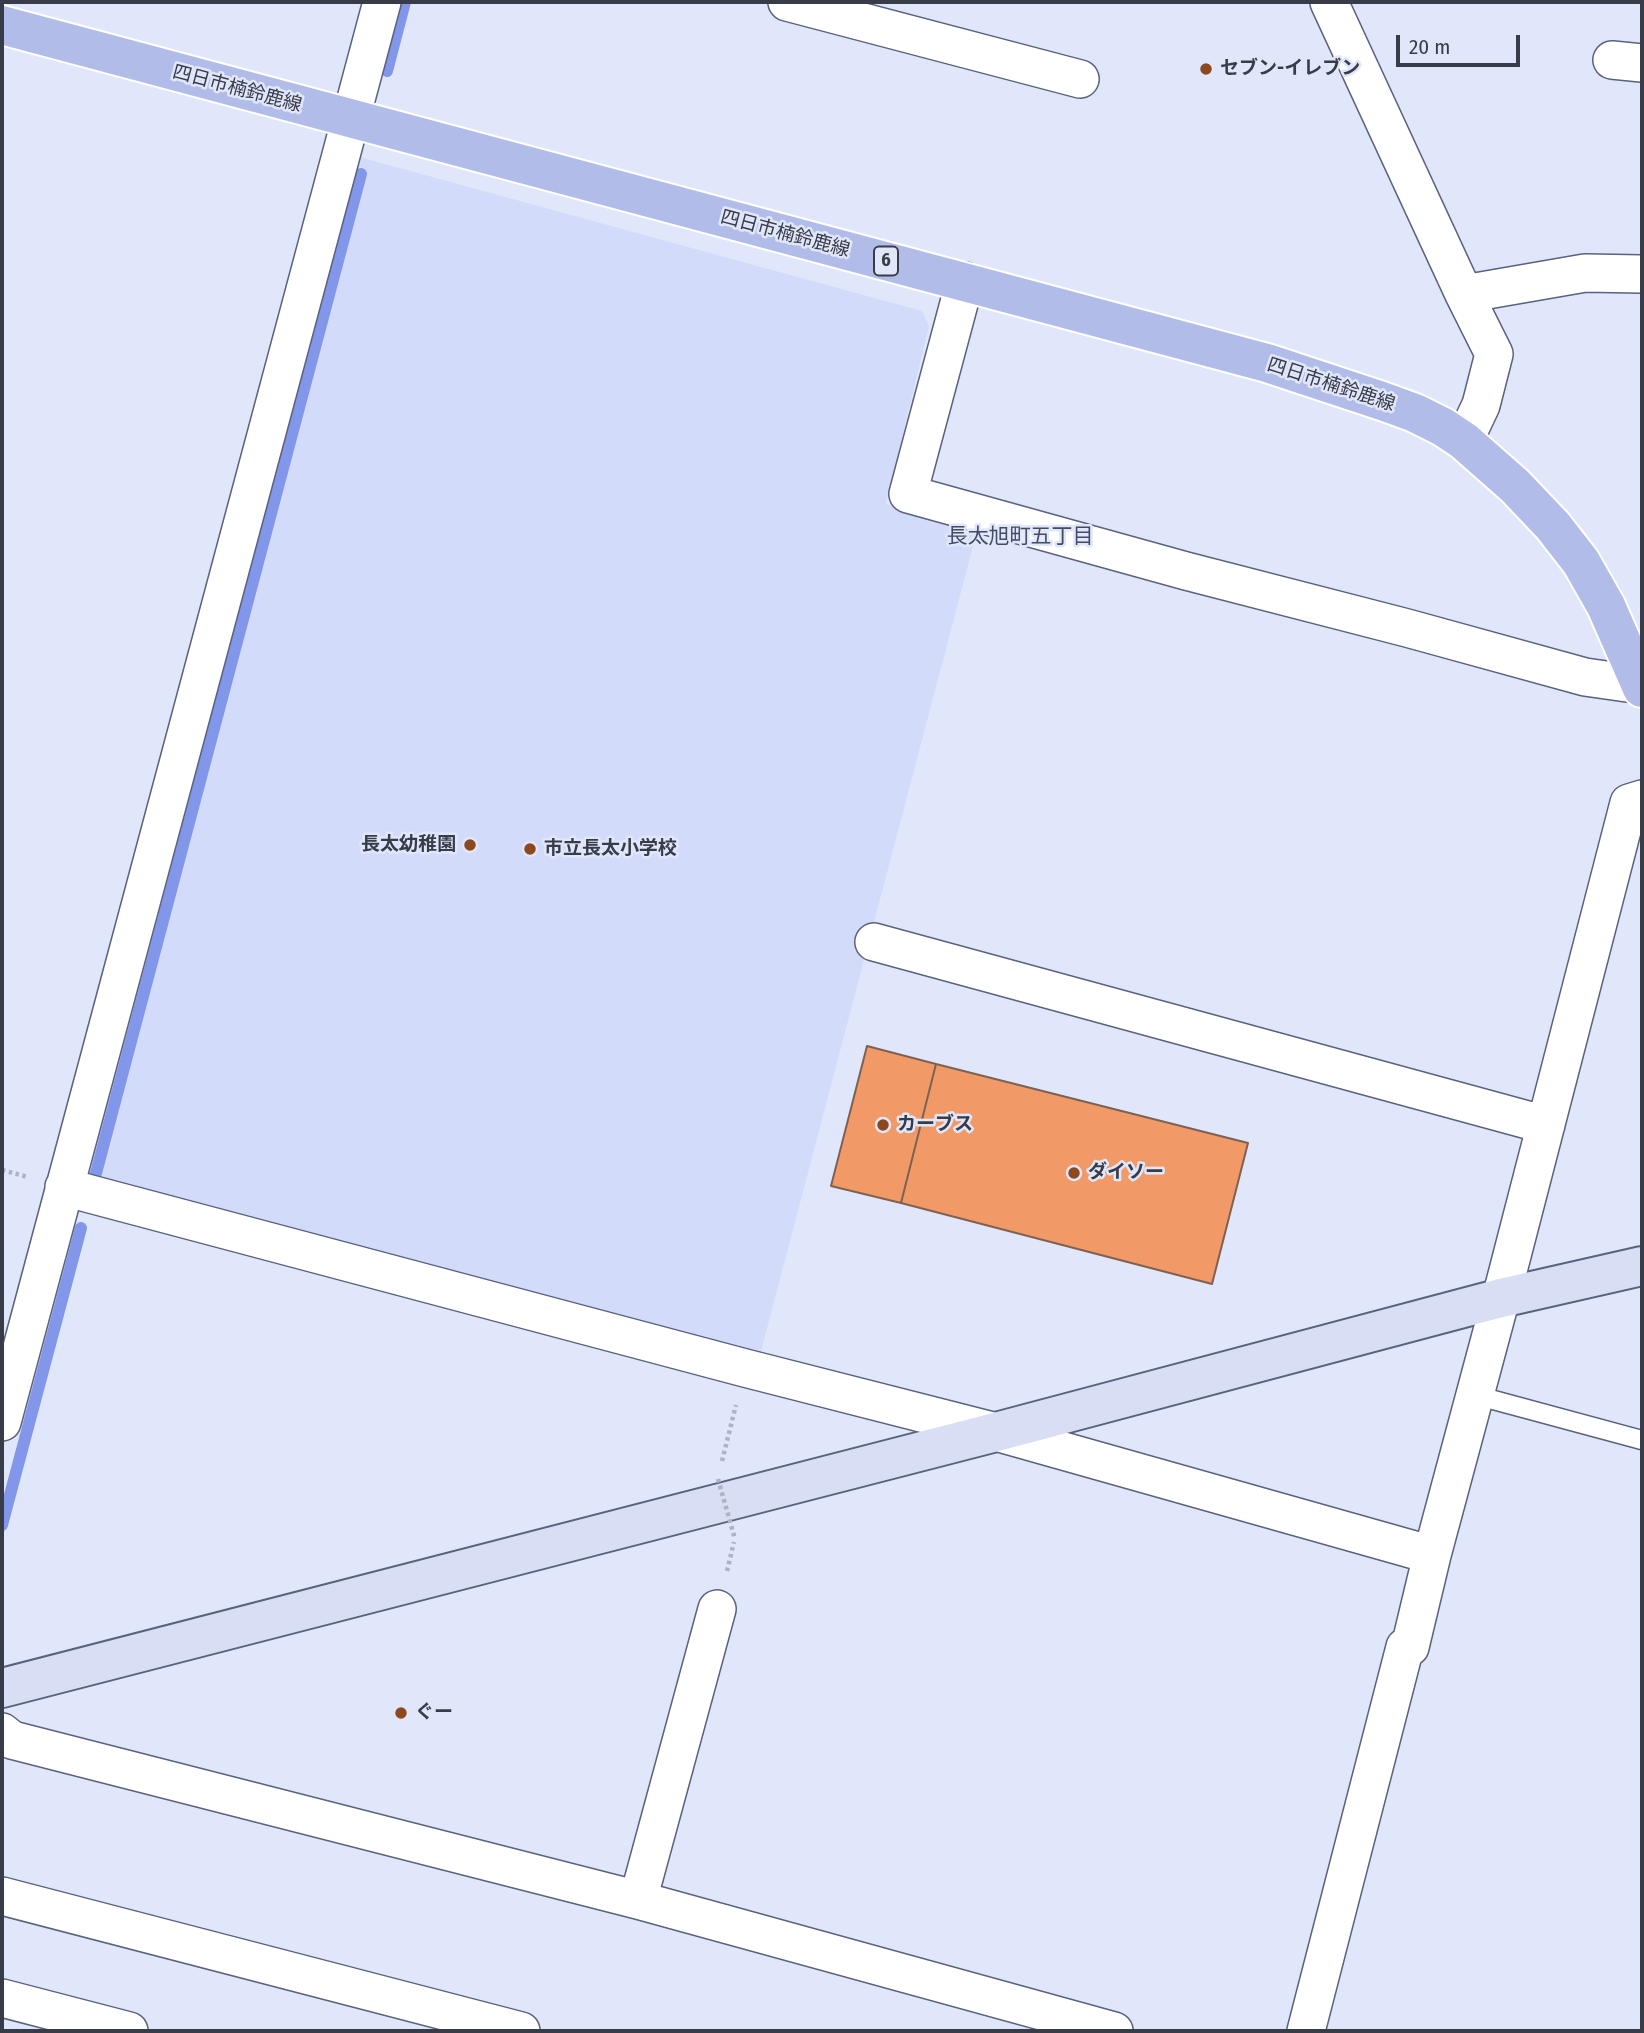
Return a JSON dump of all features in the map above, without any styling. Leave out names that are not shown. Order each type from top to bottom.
[{"type":"main road","name":"四日市楠鈴鹿線","points":[[2,25],[965,281],[1280,368],[1415,414],[1443,427],[1464,441],[1515,486],[1553,526],[1581,562],[1606,606],[1642,686]]},
{"type":"street","points":[[2,1422],[382,2]]},
{"type":"street","points":[[786,2],[1080,79]]},
{"type":"street","points":[[1329,2],[1494,354],[1480,405],[1464,441]]},
{"type":"street","points":[[1464,294],[1585,273],[1642,274]]},
{"type":"street","points":[[965,281],[908,494],[1585,677],[1642,686]]},
{"type":"street","points":[[1306,2031],[1401,1660],[1405,1647],[1410,1647],[1629,803],[1642,799]]},
{"type":"street","points":[[874,942],[1546,1125]]},
{"type":"street","points":[[64,1187],[996,1432],[1432,1555]]},
{"type":"street","points":[[2,1688],[996,1432],[1501,1298],[1642,1266]]},
{"type":"street","points":[[638,1900],[717,1609]]},
{"type":"street","points":[[2,1732],[12,1740],[638,1900],[1114,2031]]},
{"type":"street","points":[[2,1896],[521,2031]]},
{"type":"street","points":[[2,1998],[129,2031]]},
{"type":"lane","points":[[1475,1395],[1642,1440]]},
{"type":"path","points":[[735,1538],[718,1479],[737,1404]]},
{"type":"shaded area","name":"市立長太小学校","points":[[352,155],[922,311],[929,326],[886,504],[977,531],[760,1355],[88,1179],[83,1167]]},
{"type":"building","name":"カーブス","points":[[867,1046],[936,1064],[901,1203],[831,1186]]},
{"type":"building","name":"ダイソー","points":[[936,1064],[1248,1143],[1212,1284],[901,1203]]},
{"type":"waterway","points":[[387,71],[405,2]]},
{"type":"waterway","points":[[95,1177],[361,174]]},
{"type":"waterway","points":[[2,1525],[81,1228]]},
{"type":"place","name":"セブン-イレブン","points":[[1206,69]]},
{"type":"place","name":"長太幼稚園","points":[[470,845]]},
{"type":"place","name":"市立長太小学校","points":[[530,849]]},
{"type":"place","name":"カーブス","points":[[883,1125]]},
{"type":"place","name":"ダイソー","points":[[1074,1173]]},
{"type":"place","name":"ぐー","points":[[401,1713]]},
{"type":"district","name":"長太旭町五丁目","points":[[1020,537]]}]
